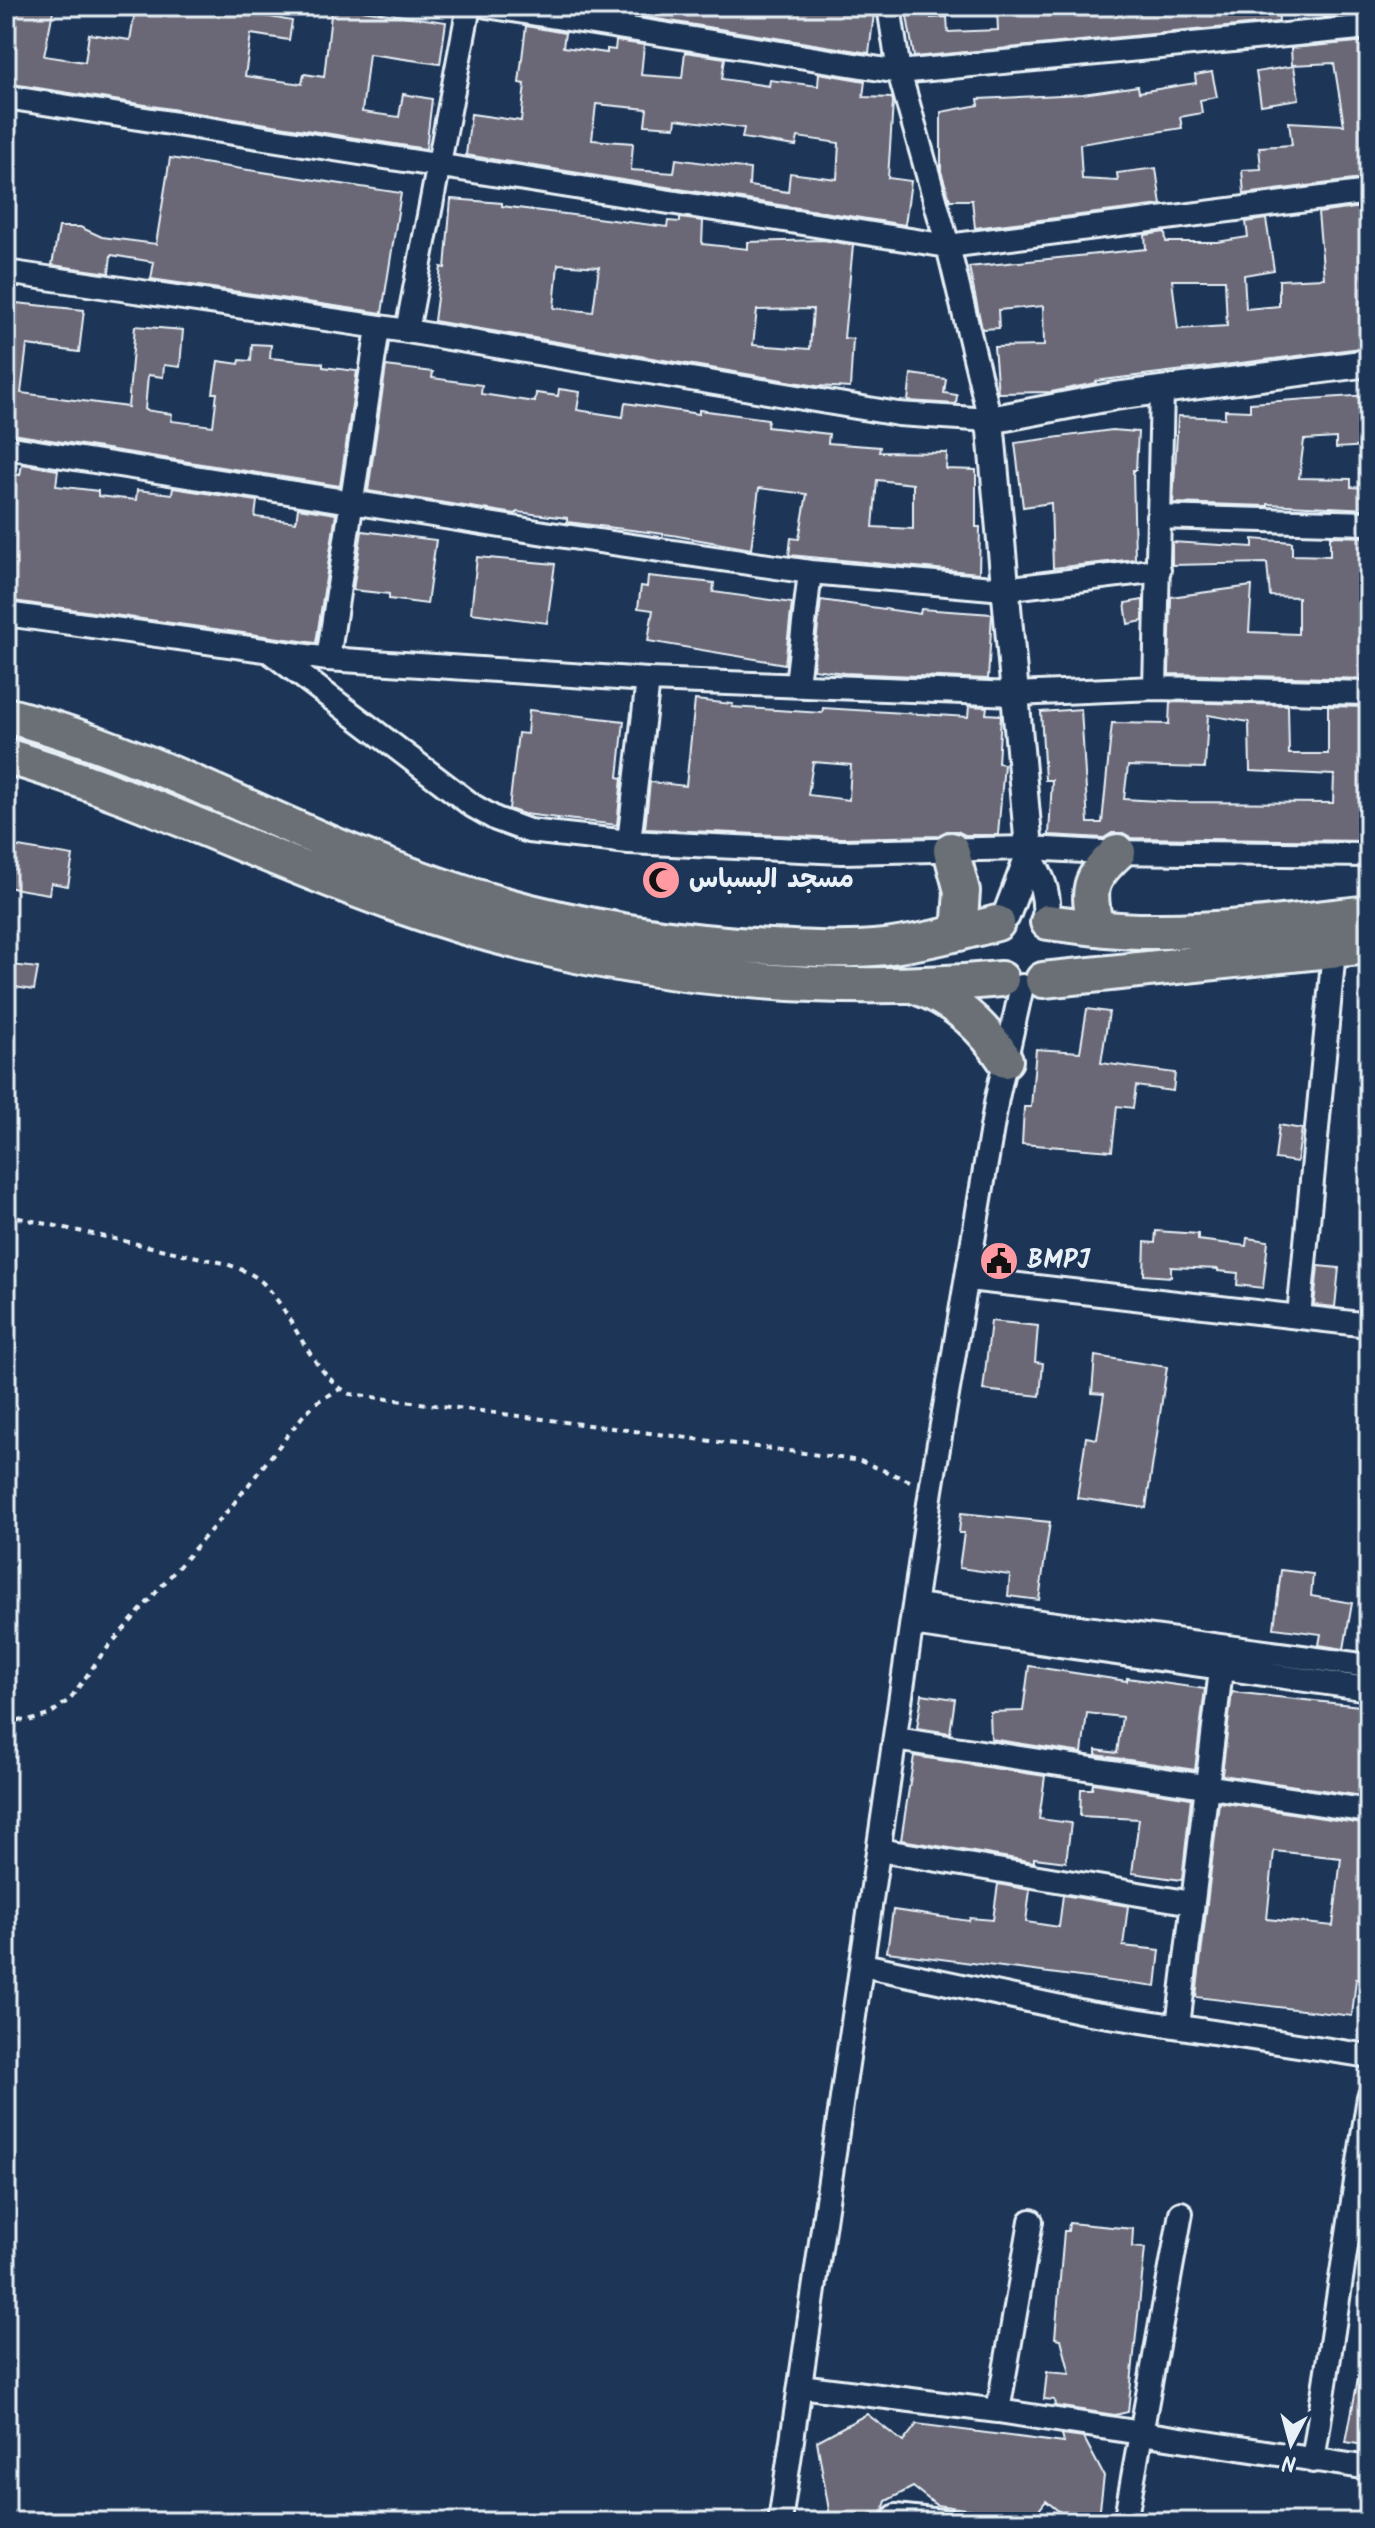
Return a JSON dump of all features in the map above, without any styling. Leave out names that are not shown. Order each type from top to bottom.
[{"type":"main road","points":[[6,715],[120,753],[415,877],[571,920],[677,939],[805,949],[883,947],[959,933],[1027,913],[1047,921],[1157,932],[1369,913]]},
{"type":"main road","points":[[6,756],[100,787],[398,906],[504,938],[585,957],[667,970],[807,983],[914,985],[1022,981],[1369,946]]},
{"type":"main road","points":[[951,850],[962,891],[959,933]]},
{"type":"main road","points":[[1096,928],[1090,900],[1091,885],[1103,866],[1118,852]]},
{"type":"main road","points":[[1002,919],[991,931],[986,951],[988,962],[1022,981]]},
{"type":"main road","points":[[1022,981],[1057,963],[1059,941],[1047,921]]},
{"type":"main road","points":[[914,985],[932,992],[967,1014],[1005,1060]]},
{"type":"street","points":[[407,331],[469,6]]},
{"type":"street","points":[[487,6],[899,72],[1369,27]]},
{"type":"street","points":[[889,6],[899,72],[948,246],[990,420],[1029,853],[1045,888],[1047,921]]},
{"type":"street","points":[[6,97],[948,246],[1369,192]]},
{"type":"street","points":[[6,272],[407,331],[898,414],[990,420],[1162,390],[1369,363]]},
{"type":"street","points":[[328,659],[378,328]]},
{"type":"street","points":[[1155,688],[1162,390]]},
{"type":"street","points":[[6,447],[810,572],[1004,589],[1159,570]]},
{"type":"street","points":[[1158,517],[1369,523]]},
{"type":"street","points":[[797,684],[810,572]]},
{"type":"street","points":[[6,614],[328,659],[648,680],[1015,694],[1155,688],[1369,693]]},
{"type":"street","points":[[268,651],[455,793],[496,819],[529,831],[629,842],[842,852],[951,850],[1369,855]]},
{"type":"street","points":[[629,842],[648,680]]},
{"type":"street","points":[[1002,919],[1029,853]]},
{"type":"street","points":[[1299,1316],[1334,951]]},
{"type":"street","points":[[780,2522],[931,1490],[1005,1060],[1022,981]]},
{"type":"street","points":[[968,1279],[1369,1325]]},
{"type":"street","points":[[913,1614],[1369,1666]]},
{"type":"street","points":[[913,1614],[1221,1670],[1369,1689]]},
{"type":"street","points":[[1178,2026],[1221,1670]]},
{"type":"street","points":[[895,1739],[1369,1811]]},
{"type":"street","points":[[879,1850],[1192,1903]]},
{"type":"street","points":[[863,1965],[1089,2013],[1369,2056]]},
{"type":"street","points":[[1313,2461],[1369,2102]]},
{"type":"street","points":[[1125,2522],[1181,2213]]},
{"type":"street","points":[[998,2411],[1031,2221]]},
{"type":"street","points":[[800,2386],[998,2411],[1369,2468]]},
{"type":"street","points":[[896,2516],[951,2522]]},
{"type":"path","points":[[6,1215],[224,1263],[245,1271],[262,1282],[330,1380],[350,1394],[860,1461],[931,1490]]},
{"type":"path","points":[[6,1719],[28,1721],[49,1715],[70,1699],[103,1653],[231,1507],[302,1417],[315,1403],[340,1389]]},
{"type":"building","points":[[6,6],[54,6],[44,56],[85,62],[89,34],[130,40],[136,6],[255,6],[254,14],[292,21],[289,40],[251,34],[245,76],[302,84],[304,74],[324,77],[332,6],[354,6],[354,9],[446,22],[440,64],[369,54],[362,112],[399,117],[403,94],[432,99],[426,149],[6,83]]},
{"type":"building","points":[[621,6],[875,6],[869,53],[620,13]]},
{"type":"building","points":[[913,6],[931,6],[931,18],[947,17],[948,32],[998,30],[997,10],[1033,9],[1033,6],[1077,6],[1077,12],[1115,9],[1115,6],[1278,6],[1279,22],[914,57],[906,10]]},
{"type":"building","points":[[1322,6],[1369,6],[1369,13],[1323,17]]},
{"type":"building","points":[[526,26],[565,33],[563,47],[607,53],[607,49],[615,50],[616,41],[644,45],[641,75],[682,78],[685,52],[725,58],[722,79],[769,86],[770,80],[818,86],[819,73],[865,81],[863,97],[892,98],[888,178],[911,181],[905,225],[466,155],[471,114],[521,121],[525,84],[519,83]],"holes":[[[596,104],[647,109],[645,125],[675,127],[676,119],[744,128],[742,138],[796,146],[798,137],[839,143],[837,179],[790,173],[788,192],[749,186],[750,169],[676,159],[674,173],[631,170],[633,143],[592,140]]]},
{"type":"building","points":[[1369,41],[1369,178],[1244,194],[1242,170],[1261,169],[1259,147],[1292,145],[1289,122],[1344,125],[1334,63],[1292,65],[1291,48]]},
{"type":"building","points":[[1294,66],[1299,99],[1261,105],[1256,72]]},
{"type":"building","points":[[1212,72],[1217,97],[1200,100],[1202,113],[1180,117],[1182,128],[1080,144],[1082,179],[1118,181],[1117,173],[1156,168],[1161,205],[975,228],[972,200],[950,200],[941,171],[941,112],[979,105],[978,99],[1083,94],[1138,86],[1139,92],[1196,83],[1195,75]]},
{"type":"building","points":[[170,158],[401,193],[382,313],[151,279],[154,262],[111,255],[109,273],[52,265],[59,227],[80,227],[102,237],[156,244]]},
{"type":"building","points":[[451,199],[502,203],[502,206],[667,227],[668,221],[680,222],[680,218],[703,221],[702,244],[748,249],[748,242],[823,240],[853,245],[844,338],[853,339],[850,388],[817,386],[434,321],[441,267],[445,268]],"holes":[[[558,264],[599,267],[593,312],[554,308]],[[813,309],[810,349],[753,345],[757,310]]]},
{"type":"building","points":[[1369,206],[1369,347],[1096,381],[1051,392],[998,393],[994,347],[1044,346],[1043,306],[998,310],[999,328],[982,329],[969,267],[1146,249],[1145,235],[1165,232],[1166,242],[1217,242],[1248,237],[1246,222],[1266,219],[1274,270],[1244,275],[1246,309],[1279,306],[1279,280],[1324,278],[1318,213]],"holes":[[[1172,280],[1225,280],[1227,326],[1178,329]]]},
{"type":"building","points":[[6,302],[84,310],[79,352],[27,345],[21,393],[128,407],[135,326],[183,330],[180,367],[164,365],[163,377],[148,375],[145,410],[172,414],[171,421],[213,426],[217,393],[213,393],[218,361],[239,364],[240,360],[251,361],[252,344],[271,345],[270,358],[323,363],[323,367],[357,371],[340,486],[6,433]]},
{"type":"building","points":[[386,366],[433,372],[432,378],[482,385],[481,394],[535,402],[536,393],[558,396],[559,389],[580,392],[577,410],[623,417],[625,403],[699,414],[699,410],[768,419],[767,427],[829,434],[828,443],[880,447],[879,452],[947,453],[946,469],[976,470],[979,573],[789,555],[791,538],[799,539],[807,494],[759,488],[751,549],[567,522],[567,518],[516,514],[368,491]],"holes":[[[877,480],[913,484],[913,529],[873,527]]]},
{"type":"building","points":[[911,374],[946,379],[944,393],[957,395],[956,404],[908,401]]},
{"type":"building","points":[[1369,395],[1369,446],[1336,448],[1336,438],[1304,440],[1299,478],[1351,479],[1351,487],[1369,488],[1369,509],[1173,503],[1178,416],[1225,418],[1225,410],[1250,411],[1250,403]]},
{"type":"building","points":[[1112,430],[1138,432],[1136,470],[1133,470],[1135,559],[1053,568],[1051,503],[1023,507],[1015,443]]},
{"type":"building","points":[[22,464],[58,470],[56,486],[98,491],[98,496],[136,500],[137,490],[172,494],[173,488],[257,501],[255,517],[296,522],[298,508],[336,514],[316,643],[6,600],[6,473],[20,475]]},
{"type":"building","points":[[362,531],[436,540],[427,604],[389,599],[389,594],[353,590]]},
{"type":"building","points":[[1330,536],[1369,537],[1369,679],[1169,674],[1171,597],[1252,586],[1249,632],[1298,634],[1298,597],[1270,596],[1267,563],[1172,565],[1172,542],[1253,547],[1253,539],[1292,542],[1292,555],[1330,556]]},
{"type":"building","points":[[477,557],[555,564],[547,623],[471,613]]},
{"type":"building","points":[[648,576],[714,583],[713,592],[792,603],[785,664],[648,641],[653,610],[638,608],[641,586],[647,587]]},
{"type":"building","points":[[821,600],[920,614],[921,609],[992,614],[988,679],[813,669]]},
{"type":"building","points":[[1143,600],[1143,621],[1128,624],[1125,603]]},
{"type":"building","points":[[695,700],[733,704],[732,707],[822,713],[823,708],[968,717],[969,706],[987,707],[986,714],[1001,715],[998,763],[1004,764],[998,835],[965,835],[947,831],[937,836],[842,838],[645,829],[650,782],[686,786]],"holes":[[[813,762],[851,765],[849,800],[808,795]]]},
{"type":"building","points":[[1170,702],[1288,705],[1289,754],[1328,754],[1328,706],[1367,707],[1369,841],[1132,838],[1123,833],[1112,833],[1104,838],[1049,835],[1052,780],[1045,780],[1041,712],[1081,709],[1088,823],[1102,823],[1112,723],[1169,724]],"holes":[[[1208,715],[1249,722],[1250,771],[1334,775],[1333,803],[1124,799],[1128,766],[1205,768]]]},
{"type":"building","points":[[529,710],[624,721],[617,825],[524,814],[509,809],[518,733],[527,734]]},
{"type":"building","points":[[6,845],[73,856],[68,886],[51,883],[49,894],[6,887]]},
{"type":"building","points":[[12,965],[38,968],[34,990],[8,986]]},
{"type":"building","points":[[1087,1009],[1109,1012],[1101,1063],[1175,1073],[1173,1091],[1136,1086],[1133,1108],[1117,1106],[1112,1151],[1022,1144],[1024,1107],[1031,1107],[1036,1049],[1080,1052]]},
{"type":"building","points":[[1279,1125],[1302,1129],[1297,1162],[1275,1159]]},
{"type":"building","points":[[1156,1231],[1198,1234],[1198,1240],[1246,1246],[1247,1238],[1268,1241],[1263,1288],[1237,1285],[1238,1273],[1218,1269],[1171,1267],[1171,1277],[1144,1275],[1145,1242],[1155,1243]]},
{"type":"building","points":[[1318,1266],[1339,1268],[1335,1307],[1314,1305]]},
{"type":"building","points":[[991,1321],[1038,1326],[1035,1362],[1043,1363],[1040,1396],[983,1390]]},
{"type":"building","points":[[1095,1356],[1167,1367],[1146,1508],[1077,1498],[1086,1437],[1097,1439],[1104,1394],[1092,1393]]},
{"type":"building","points":[[961,1513],[1050,1522],[1039,1600],[1008,1596],[1010,1575],[959,1568],[964,1533],[959,1533]]},
{"type":"building","points":[[1281,1570],[1313,1574],[1311,1596],[1352,1603],[1344,1649],[1319,1645],[1321,1634],[1274,1628]]},
{"type":"building","points":[[1029,1666],[1205,1689],[1195,1770],[1096,1755],[1096,1750],[1117,1753],[1122,1717],[1087,1713],[1082,1753],[991,1739],[990,1712],[1023,1711]]},
{"type":"building","points":[[1232,1692],[1369,1707],[1369,1797],[1222,1775]]},
{"type":"building","points":[[922,1694],[955,1699],[950,1733],[917,1728]]},
{"type":"building","points":[[914,1756],[1045,1776],[1039,1819],[1071,1823],[1066,1862],[1034,1858],[1034,1862],[901,1840]]},
{"type":"building","points":[[1093,1783],[1191,1798],[1182,1880],[1132,1873],[1139,1819],[1080,1816],[1081,1789],[1092,1789]]},
{"type":"building","points":[[1219,1802],[1369,1825],[1369,1964],[1367,1981],[1356,1979],[1352,2016],[1196,1997]],"holes":[[[1274,1851],[1341,1858],[1333,1926],[1267,1919]]]},
{"type":"building","points":[[998,1884],[1030,1890],[1026,1922],[1059,1927],[1063,1895],[1128,1906],[1123,1946],[1160,1950],[1156,1987],[887,1952],[893,1910],[969,1921],[970,1918],[993,1920]]},
{"type":"building","points":[[1069,2223],[1133,2229],[1132,2247],[1145,2248],[1128,2412],[1115,2415],[1055,2406],[1054,2400],[1044,2399],[1047,2372],[1070,2374],[1061,2339],[1055,2338],[1064,2231],[1068,2231]]},
{"type":"building","points":[[1360,2368],[1369,2369],[1369,2446],[1346,2442]]},
{"type":"building","points":[[867,2414],[903,2442],[917,2424],[1064,2443],[1062,2435],[1084,2438],[1104,2476],[1100,2508],[1089,2522],[1071,2521],[1046,2501],[1033,2518],[936,2505],[913,2487],[886,2501],[883,2522],[831,2522],[817,2441]]},
{"type":"place","name":"مسجد البسباس","points":[[661,880]]},
{"type":"place","name":"BMPJ","points":[[999,1261]]}]
